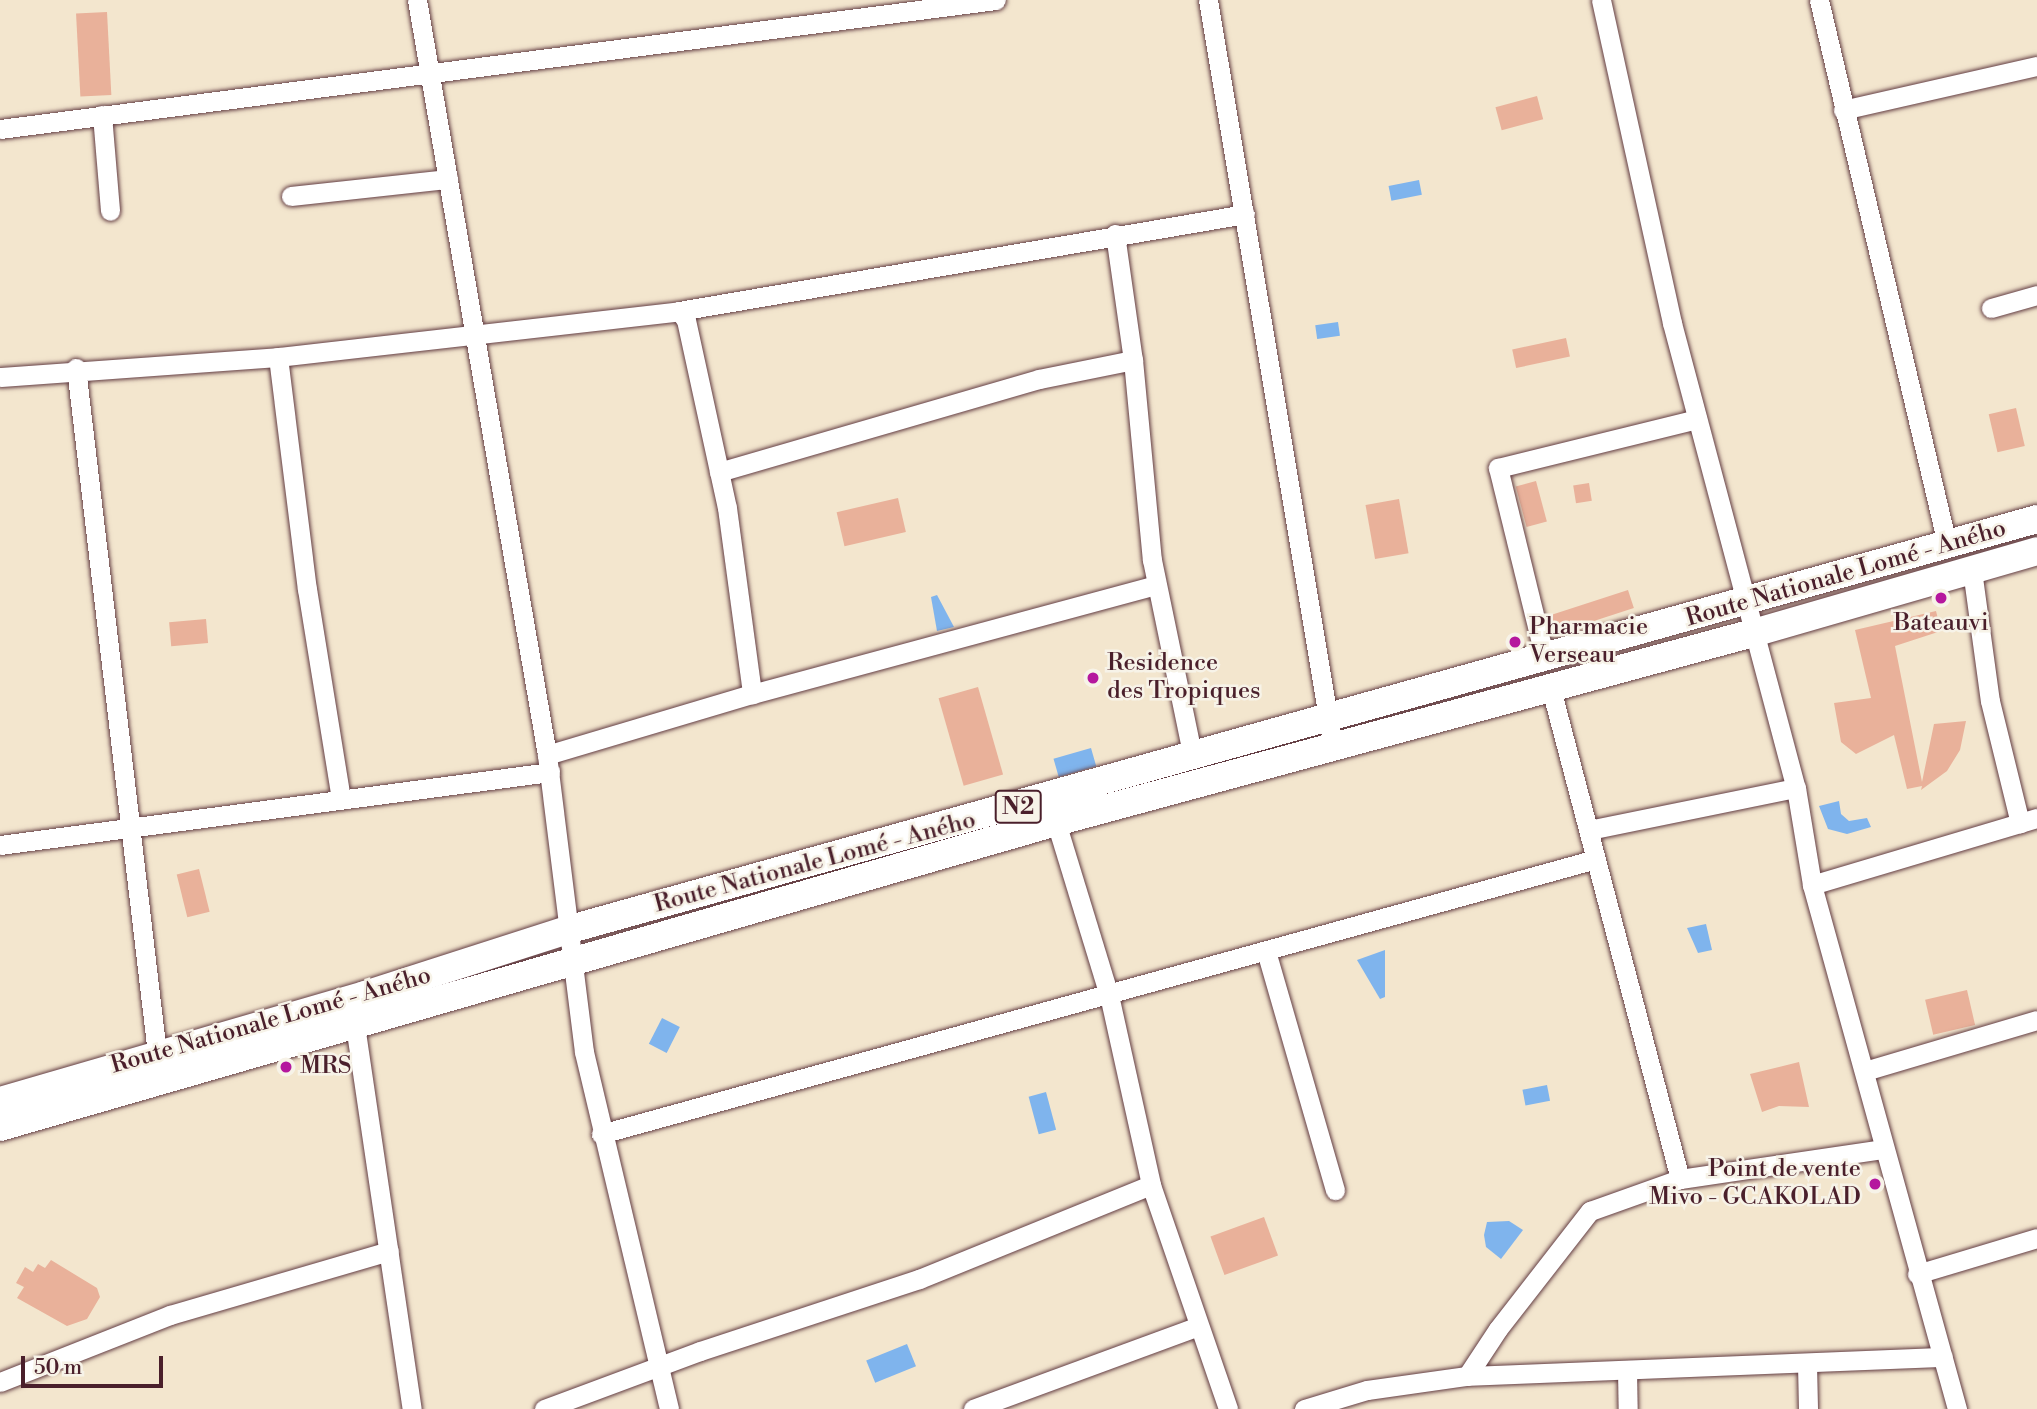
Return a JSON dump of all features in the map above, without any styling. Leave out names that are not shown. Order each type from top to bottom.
[{"type":"highway","name":"Route Nationale Lomé - Aného","points":[[0,1127],[1056,822],[1331,734],[1547,672],[1748,603],[2037,519]]},
{"type":"highway","name":"Route Nationale Lomé - Aného","points":[[1547,672],[1757,632],[2037,551]]},
{"type":"highway","name":"Route Nationale Lomé - Aného","points":[[0,1101],[157,1053],[365,995],[567,930],[1193,758],[1331,734]]},
{"type":"street","points":[[417,0],[548,764],[573,961],[575,1002],[601,1134],[669,1409]]},
{"type":"street","points":[[0,129],[430,76],[894,6],[996,0]]},
{"type":"street","points":[[1208,0],[1331,734]]},
{"type":"street","points":[[1601,0],[1646,219],[1796,788],[1812,885],[1865,1071],[1917,1275],[1957,1409]]},
{"type":"street","points":[[1819,0],[1947,544]]},
{"type":"street","points":[[1843,110],[2037,66]]},
{"type":"street","points":[[102,115],[110,211]]},
{"type":"street","points":[[291,196],[448,179]]},
{"type":"street","points":[[0,377],[76,368],[278,357],[679,311],[1115,234],[1245,215]]},
{"type":"street","points":[[1115,234],[1133,360],[1156,585],[1193,758]]},
{"type":"street","points":[[1991,308],[2037,295]]},
{"type":"street","points":[[679,311],[686,320],[719,472],[752,694]]},
{"type":"street","points":[[278,357],[307,589],[341,798]]},
{"type":"street","points":[[719,472],[1039,379],[1133,360]]},
{"type":"street","points":[[76,368],[157,1053]]},
{"type":"street","points":[[1681,1178],[1547,672],[1498,468],[1697,419]]},
{"type":"street","points":[[1812,885],[2029,820],[1990,701],[1972,570]]},
{"type":"street","points":[[0,845],[129,830],[548,764],[752,694],[1156,585]]},
{"type":"street","points":[[1589,830],[1796,788]]},
{"type":"street","points":[[1056,822],[1109,995],[1151,1185],[1228,1409]]},
{"type":"street","points":[[601,1134],[1596,859]]},
{"type":"street","points":[[1266,951],[1335,1190]]},
{"type":"street","points":[[1865,1071],[2037,1020]]},
{"type":"street","points":[[355,1025],[412,1409]]},
{"type":"street","points":[[1468,1376],[1498,1329],[1590,1211],[1681,1178],[1884,1149]]},
{"type":"street","points":[[544,1409],[659,1366],[919,1279],[1151,1185]]},
{"type":"street","points":[[1917,1275],[2037,1238]]},
{"type":"street","points":[[0,1382],[170,1315],[389,1251]]},
{"type":"street","points":[[973,1409],[1198,1326]]},
{"type":"street","points":[[1304,1409],[1367,1390],[1468,1376],[1943,1357]]},
{"type":"street","points":[[1807,1364],[1808,1409]]},
{"type":"street","points":[[1627,1370],[1628,1409]]},
{"type":"water","points":[[1419,180],[1422,195],[1391,201],[1389,186]]},
{"type":"water","points":[[1338,322],[1340,336],[1317,339],[1315,325]]},
{"type":"water","points":[[937,595],[954,627],[937,631],[931,597]]},
{"type":"water","points":[[1091,748],[1096,766],[1059,777],[1054,759]]},
{"type":"water","points":[[1839,801],[1841,814],[1849,821],[1867,818],[1871,827],[1847,834],[1828,829],[1819,806]]},
{"type":"water","points":[[1706,924],[1712,950],[1698,953],[1687,928]]},
{"type":"water","points":[[1385,950],[1385,997],[1380,999],[1357,960]]},
{"type":"water","points":[[662,1018],[680,1027],[667,1053],[649,1044]]},
{"type":"water","points":[[1547,1085],[1550,1101],[1526,1105],[1522,1090]]},
{"type":"water","points":[[1046,1092],[1056,1130],[1039,1134],[1029,1097]]},
{"type":"water","points":[[1509,1221],[1523,1230],[1501,1259],[1486,1247],[1484,1235],[1487,1222]]},
{"type":"water","points":[[907,1344],[916,1366],[875,1383],[866,1360]]},
{"type":"building","points":[[107,12],[111,95],[80,97],[76,14]]},
{"type":"building","points":[[1537,96],[1543,119],[1502,130],[1495,107]]},
{"type":"building","points":[[1566,338],[1570,357],[1516,368],[1512,349]]},
{"type":"building","points":[[2016,408],[2025,446],[1997,452],[1989,414]]},
{"type":"building","points":[[1536,481],[1547,522],[1527,527],[1516,486]]},
{"type":"building","points":[[1589,483],[1592,501],[1576,503],[1573,486]]},
{"type":"building","points":[[898,498],[906,532],[844,546],[837,512]]},
{"type":"building","points":[[1399,499],[1409,553],[1375,559],[1366,505]]},
{"type":"building","points":[[1628,590],[1634,608],[1553,634],[1547,616]]},
{"type":"building","points":[[1936,611],[1941,631],[1895,646],[1922,782],[1934,724],[1966,721],[1960,750],[1947,771],[1921,790],[1922,786],[1907,789],[1894,735],[1856,754],[1841,742],[1834,703],[1871,698],[1855,630]]},
{"type":"building","points":[[206,619],[208,643],[171,646],[169,622]]},
{"type":"building","points":[[978,687],[1003,774],[964,786],[939,698]]},
{"type":"building","points":[[199,869],[210,912],[187,917],[177,875]]},
{"type":"building","points":[[1967,990],[1975,1025],[1933,1035],[1925,1000]]},
{"type":"building","points":[[1799,1062],[1809,1107],[1779,1106],[1762,1112],[1750,1074]]},
{"type":"building","points":[[1264,1217],[1278,1256],[1224,1275],[1210,1236]]},
{"type":"building","points":[[51,1260],[97,1288],[100,1297],[87,1319],[67,1326],[17,1298],[24,1287],[16,1283],[25,1267],[33,1272],[38,1264],[45,1268]]},
{"type":"place","name":"Bateauvi","points":[[1941,598]]},
{"type":"place","name":"Pharmacie Verseau","points":[[1515,642]]},
{"type":"place","name":"Residence des Tropiques","points":[[1093,678]]},
{"type":"place","name":"MRS","points":[[286,1067]]},
{"type":"place","name":"Point de vente Mivo - GCAKOLAD","points":[[1875,1184]]}]
